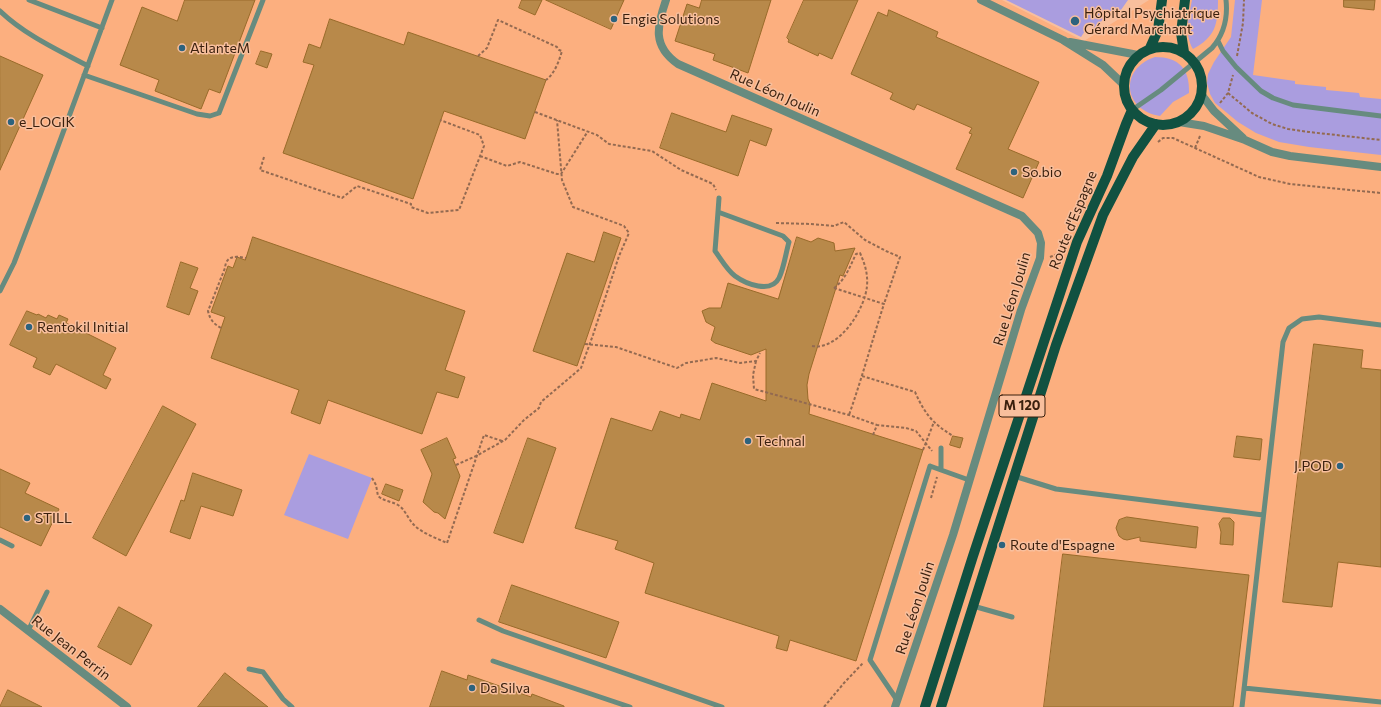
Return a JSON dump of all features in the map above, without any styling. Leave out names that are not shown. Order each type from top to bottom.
[{"type":"main road","points":[[1150,48],[1158,30],[1162,0]]},
{"type":"main road","points":[[1184,52],[1181,33],[1186,0]]},
{"type":"main road","points":[[1161,46],[1173,47],[1184,52],[1194,62],[1201,77],[1201,94],[1197,106],[1189,115],[1179,122],[1167,125],[1156,124],[1143,120],[1132,110],[1125,98],[1123,84],[1127,68],[1138,55],[1150,48],[1161,46]]},
{"type":"main road","name":"Route d'Espagne","points":[[925,707],[1076,242],[1107,176],[1132,110]]},
{"type":"main road","name":"Route d'Espagne","points":[[941,707],[1056,345],[1103,215],[1133,157],[1156,124]]},
{"type":"street","name":"Rue Léon Joulin","points":[[666,0],[659,22],[658,34],[668,58],[678,64],[1022,216],[1038,233],[1041,243],[1040,258],[1022,310],[927,614],[896,704]]},
{"type":"street","points":[[981,0],[1064,40],[1103,65],[1123,84]]},
{"type":"street","points":[[1064,40],[1110,51],[1138,55]]},
{"type":"street","points":[[1201,94],[1214,111],[1245,140]]},
{"type":"street","points":[[1179,122],[1204,126],[1245,140],[1272,152],[1290,156],[1381,167]]},
{"type":"street","name":"Rue Jean Perrin","points":[[0,609],[127,707]]},
{"type":"lane","points":[[29,0],[102,28]]},
{"type":"lane","points":[[0,291],[14,263],[112,0]]},
{"type":"lane","points":[[84,75],[197,114],[210,116],[219,113],[263,0]]},
{"type":"lane","points":[[1132,110],[1161,90],[1212,48],[1218,41],[1225,21],[1226,0]]},
{"type":"lane","points":[[0,11],[39,40],[88,66]]},
{"type":"lane","points":[[1218,41],[1223,51],[1236,67],[1260,91],[1273,98],[1293,105],[1381,116]]},
{"type":"lane","points":[[718,212],[784,236],[789,242],[779,278],[774,284],[764,287],[750,283],[734,275],[715,251],[719,198]]},
{"type":"lane","points":[[1242,707],[1283,342],[1289,328],[1302,319],[1319,317],[1381,325]]},
{"type":"lane","points":[[940,470],[941,448]]},
{"type":"lane","points":[[896,704],[870,660],[930,466],[969,480]]},
{"type":"lane","points":[[1014,476],[1056,489],[1263,515]]},
{"type":"lane","points":[[0,540],[12,546]]},
{"type":"lane","points":[[28,631],[47,592]]},
{"type":"lane","points":[[974,606],[1012,617]]},
{"type":"lane","points":[[479,620],[503,631],[722,707]]},
{"type":"lane","points":[[493,662],[630,707]]},
{"type":"lane","points":[[249,669],[263,672],[283,699],[292,707]]},
{"type":"lane","points":[[1244,688],[1381,702]]},
{"type":"path","points":[[1244,0],[1243,23],[1236,67],[1228,93],[1252,113],[1272,124],[1295,130],[1381,140]]},
{"type":"path","points":[[478,56],[487,48],[498,20],[557,47],[562,51],[559,63],[551,77],[546,80]]},
{"type":"path","points":[[535,112],[588,131],[597,135],[609,144],[652,151],[681,170],[713,184],[719,198]]},
{"type":"path","points":[[264,157],[260,170],[342,198],[357,186],[411,204],[411,207],[428,213],[459,210],[484,146],[480,136],[440,120]]},
{"type":"path","points":[[456,465],[476,456],[502,441],[524,420],[540,408],[541,402],[581,368],[619,256],[629,233],[624,226],[573,207],[562,180],[557,120]]},
{"type":"path","points":[[561,174],[588,131]]},
{"type":"path","points":[[1155,145],[1163,138],[1173,138],[1259,177],[1290,184],[1381,194]]},
{"type":"path","points":[[480,156],[507,166],[520,162],[561,174]]},
{"type":"path","points":[[775,223],[834,226],[844,222],[850,225],[865,240],[900,257],[849,414]]},
{"type":"path","points":[[1040,258],[1045,259],[1051,257],[1061,253],[1064,250]]},
{"type":"path","points":[[812,346],[819,347],[829,345],[840,337],[860,310],[865,298],[867,272],[860,253],[856,254],[846,276],[841,283],[834,288],[865,298],[884,304]]},
{"type":"path","points":[[221,328],[213,324],[208,311],[225,268],[225,262],[229,258],[235,256],[246,258]]},
{"type":"path","points":[[585,344],[616,347],[677,368],[686,363],[716,358],[740,363],[756,361]]},
{"type":"path","points":[[760,353],[756,361],[753,375],[754,389],[849,414],[877,425],[906,428],[916,432],[926,443]]},
{"type":"path","points":[[862,376],[915,392],[924,410],[934,422],[953,436]]},
{"type":"path","points":[[923,450],[934,422]]},
{"type":"path","points":[[873,435],[877,425]]},
{"type":"path","points":[[372,478],[376,485],[378,496],[383,501],[398,504],[414,525],[427,534],[447,543],[484,435],[502,441]]},
{"type":"path","points":[[824,707],[844,683]]},
{"type":"shaded area","points":[[0,0],[1002,0],[1084,41],[1149,0],[1381,0],[1381,707],[0,707]]},
{"type":"shaded area","name":"Hôpital Psychiatrique Gérard Marchant","points":[[1006,0],[1128,0],[1116,17],[1108,12],[1095,30],[1089,25],[1081,37]]},
{"type":"shaded area","points":[[1192,0],[1218,0],[1216,23],[1211,35],[1193,49],[1190,43],[1188,31]]},
{"type":"shaded area","points":[[1235,0],[1262,0],[1253,75],[1295,81],[1295,84],[1326,87],[1326,90],[1359,93],[1360,97],[1381,99],[1381,155],[1279,142],[1256,133],[1238,122],[1215,103],[1210,94],[1207,83],[1208,74],[1214,62],[1231,37]]},
{"type":"shaded area","points":[[1155,57],[1171,59],[1177,62],[1185,71],[1189,85],[1189,93],[1173,102],[1160,116],[1148,112],[1139,106],[1133,98],[1130,89],[1131,79],[1135,70],[1143,63]]},
{"type":"shaded area","points":[[309,454],[372,478],[348,539],[284,515]]},
{"type":"building","name":"AtlanteM","points":[[185,0],[255,0],[220,93],[209,89],[201,109],[155,91],[159,80],[120,65],[142,7],[177,21]]},
{"type":"building","points":[[522,0],[542,0],[535,15],[519,8]]},
{"type":"building","points":[[546,0],[624,0],[611,29]]},
{"type":"building","points":[[702,0],[771,0],[748,73],[713,60],[715,54],[675,41],[687,4],[699,8]]},
{"type":"building","points":[[804,0],[858,0],[832,59],[819,53],[818,56],[788,42],[789,40],[787,38]]},
{"type":"building","points":[[1344,0],[1375,0],[1374,10],[1344,7]]},
{"type":"building","points":[[889,10],[938,32],[936,37],[1039,82],[1008,149],[1039,162],[1023,198],[956,169],[972,134],[969,133],[972,128],[917,104],[914,110],[890,99],[893,93],[851,74],[878,12],[887,16]]},
{"type":"building","points":[[330,19],[404,45],[408,32],[546,80],[525,139],[444,111],[413,199],[283,153],[314,65],[303,62],[309,44],[320,48]]},
{"type":"building","points":[[261,51],[272,54],[267,68],[256,64]]},
{"type":"building","name":"e_LOGIK","points":[[0,56],[43,75],[0,170]]},
{"type":"building","points":[[672,113],[726,132],[732,115],[772,129],[766,146],[750,140],[738,176],[660,148]]},
{"type":"building","points":[[604,232],[621,238],[577,366],[533,351],[567,253],[594,262]]},
{"type":"building","points":[[253,237],[465,311],[445,370],[465,377],[458,398],[437,392],[422,434],[328,400],[320,424],[291,413],[299,390],[211,358],[225,317],[211,312],[228,266],[233,268],[237,257],[245,260]]},
{"type":"building","name":"Technal","points":[[797,237],[811,242],[818,238],[834,243],[835,251],[855,248],[843,276],[840,275],[809,374],[807,385],[810,404],[809,414],[923,450],[856,661],[790,640],[787,651],[776,648],[779,636],[645,593],[654,563],[615,549],[618,541],[575,528],[611,418],[652,431],[660,411],[680,418],[681,414],[700,420],[712,383],[766,401],[766,349],[751,355],[715,343],[711,340],[715,327],[706,322],[702,311],[709,308],[721,308],[728,283],[778,299]]},
{"type":"building","points":[[181,262],[198,268],[190,288],[198,291],[189,315],[167,307]]},
{"type":"building","points":[[27,311],[46,318],[48,315],[57,319],[59,315],[68,319],[66,323],[116,348],[103,375],[111,379],[106,389],[56,364],[50,375],[33,367],[37,358],[10,345]]},
{"type":"building","name":"J.POD","points":[[1314,344],[1363,350],[1361,368],[1381,370],[1381,567],[1338,562],[1332,607],[1283,602]]},
{"type":"building","points":[[163,406],[196,424],[126,556],[93,538]]},
{"type":"building","points":[[953,436],[963,438],[960,448],[950,445]]},
{"type":"building","points":[[1237,436],[1262,439],[1260,460],[1234,457]]},
{"type":"building","points":[[447,438],[456,458],[453,459],[460,476],[445,519],[423,502],[432,474],[421,450]]},
{"type":"building","points":[[528,438],[556,448],[523,543],[494,533]]},
{"type":"building","name":"STILL","points":[[0,469],[30,483],[25,493],[59,509],[41,546],[0,527]]},
{"type":"building","points":[[193,473],[242,490],[233,516],[201,506],[190,539],[170,532],[181,500],[184,501]]},
{"type":"building","points":[[386,484],[403,490],[399,501],[382,494]]},
{"type":"building","points":[[1127,517],[1198,527],[1196,548],[1140,541],[1140,537],[1127,540],[1123,539],[1119,536],[1116,528],[1119,520]]},
{"type":"building","points":[[1223,518],[1230,518],[1234,522],[1233,545],[1220,544],[1221,532],[1219,524]]},
{"type":"building","points":[[1063,554],[1249,575],[1233,707],[1044,707]]},
{"type":"building","points":[[512,585],[619,622],[606,658],[499,622]]},
{"type":"building","points":[[119,607],[152,625],[131,665],[98,647]]},
{"type":"building","name":"Da Silva","points":[[442,671],[467,680],[468,675],[531,697],[532,694],[564,707],[430,707]]},
{"type":"building","points":[[225,673],[268,707],[198,707]]},
{"type":"building","points":[[8,690],[42,707],[0,707]]},
{"type":"place","name":"Engie Solutions","points":[[614,19]]},
{"type":"place","name":"Hôpital Psychiatrique Gérard Marchant","points":[[1075,21]]},
{"type":"place","name":"AtlanteM","points":[[182,48]]},
{"type":"place","name":"e_LOGIK","points":[[11,122]]},
{"type":"place","name":"So.bio","points":[[1014,172]]},
{"type":"place","name":"Rentokil Initial","points":[[29,327]]},
{"type":"place","name":"Technal","points":[[748,441]]},
{"type":"place","name":"J.POD","points":[[1340,466]]},
{"type":"place","name":"STILL","points":[[27,518]]},
{"type":"place","name":"Route d'Espagne","points":[[1002,545]]},
{"type":"place","name":"Da Silva","points":[[472,688]]}]
